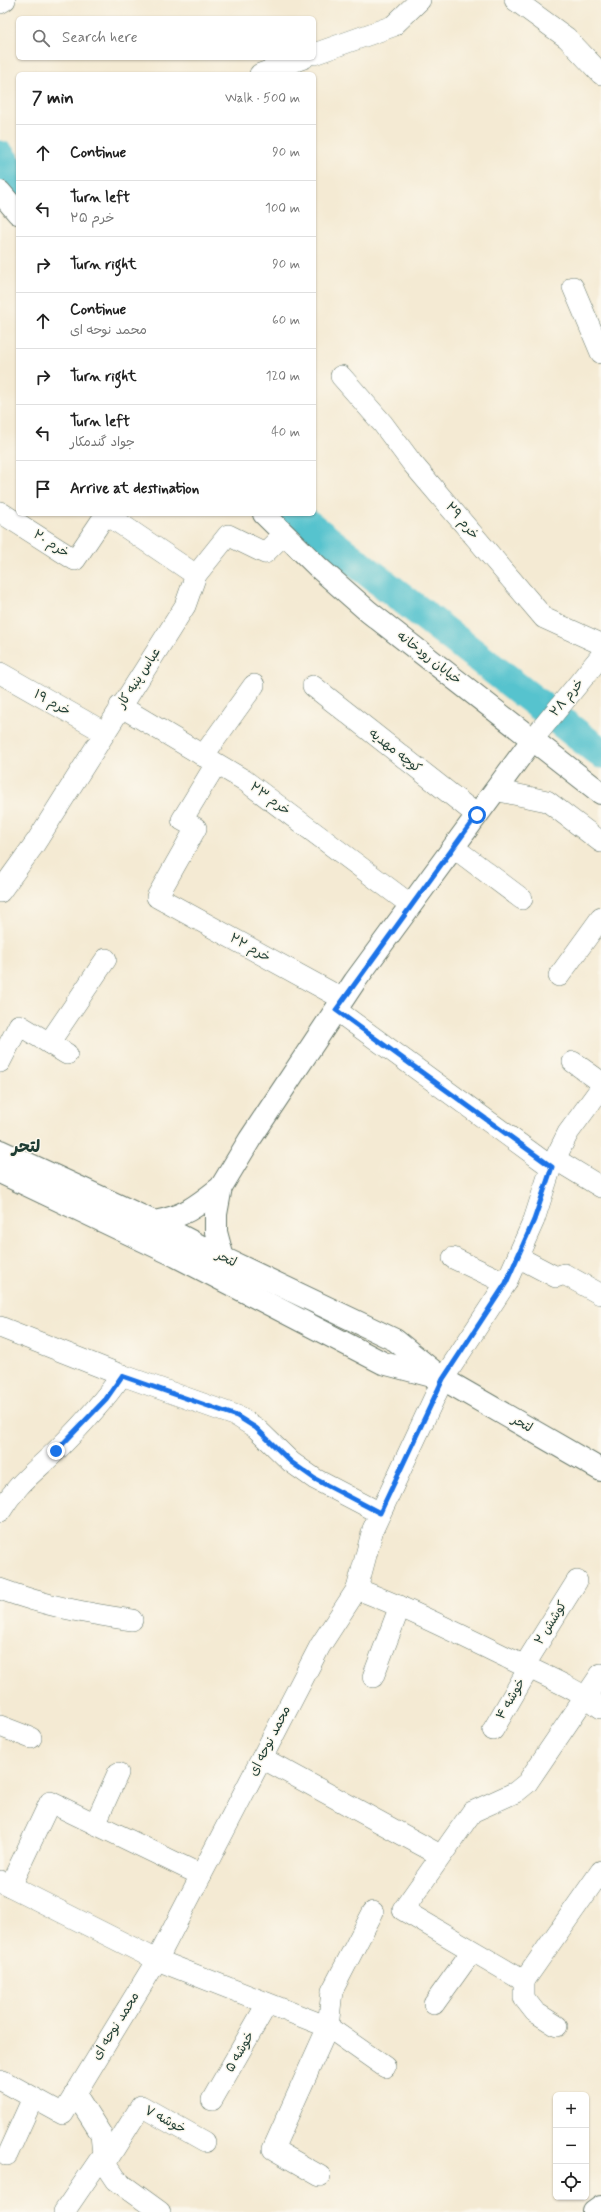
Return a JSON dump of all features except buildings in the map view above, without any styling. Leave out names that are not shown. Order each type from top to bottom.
[{"type":"street","points":[[0,3],[5,0]]},
{"type":"street","points":[[316,53],[393,26],[420,0]]},
{"type":"street","points":[[515,0],[567,38],[601,74]]},
{"type":"street","points":[[266,72],[298,60]]},
{"type":"street","points":[[0,192],[16,211]]},
{"type":"street","points":[[573,287],[601,353]]},
{"type":"street","name":"خرم ۲۹","points":[[341,376],[383,424],[412,463],[544,618],[601,644]]},
{"type":"street","name":"خرم ۲۰","points":[[0,512],[75,560],[105,516]]},
{"type":"street","name":"خرم ۲۰","points":[[109,516],[196,575]]},
{"type":"street","name":"خیابان رودخانه","points":[[266,516],[369,612],[601,793]]},
{"type":"street","name":"عباس پنبه کار","points":[[5,884],[36,842],[120,706],[185,606],[196,575],[228,535],[264,553],[284,534]]},
{"type":"street","name":"خرم ۲۸","points":[[533,739],[601,656]]},
{"type":"street","name":"خرم ۱۹","points":[[1,677],[104,732]]},
{"type":"street","points":[[210,760],[254,685]]},
{"type":"street","name":"کوچه مهدیه","points":[[313,686],[477,815]]},
{"type":"street","name":"خرم ۲۳","points":[[120,706],[244,780],[411,904]]},
{"type":"street","points":[[154,1222],[174,1218],[192,1210],[221,1187],[250,1139],[340,1004],[411,904],[533,739]]},
{"type":"street","name":"خرم ۲۲","points":[[210,760],[182,820],[196,828],[156,897],[340,1004],[554,1163],[601,1187]]},
{"type":"street","points":[[495,790],[548,800],[601,842]]},
{"type":"street","points":[[453,847],[522,899]]},
{"type":"street","points":[[559,976],[601,918]]},
{"type":"street","points":[[49,1043],[106,959]]},
{"type":"street","points":[[0,1062],[19,1025],[67,1054]]},
{"type":"street","points":[[573,1062],[601,1082]]},
{"type":"street","name":"محمد نوحه ای","points":[[33,2098],[63,2114],[157,1960],[320,1646],[357,1589],[373,1530],[443,1379],[506,1283],[534,1220],[554,1163],[568,1133],[601,1088]]},
{"type":"street","name":"لتحر","points":[[0,1151],[154,1222],[223,1258],[395,1340],[443,1379],[601,1470]]},
{"type":"street","name":"لتحر","points":[[1,1175],[176,1256],[382,1363],[443,1379]]},
{"type":"street","points":[[221,1187],[216,1214],[216,1226],[223,1258]]},
{"type":"street","points":[[518,1256],[556,1277],[564,1274],[600,1294]]},
{"type":"street","points":[[453,1258],[506,1283]]},
{"type":"street","points":[[0,1327],[122,1376],[237,1416],[256,1428],[291,1462],[315,1479],[380,1513]]},
{"type":"street","points":[[0,1512],[8,1498],[28,1475],[83,1424],[106,1399],[122,1376]]},
{"type":"street","name":"کوشش ۲","points":[[527,1667],[577,1580]]},
{"type":"street","points":[[0,1589],[37,1603],[75,1612],[132,1620]]},
{"type":"street","points":[[357,1589],[400,1606],[527,1667],[593,1702]]},
{"type":"street","points":[[373,1677],[400,1606]]},
{"type":"street","name":"خوشه ۴","points":[[492,1730],[527,1667]]},
{"type":"street","points":[[524,1981],[403,1910],[440,1855],[472,1812],[516,1792],[527,1783],[593,1702],[601,1674]]},
{"type":"street","points":[[0,1726],[31,1738]]},
{"type":"street","points":[[262,1758],[440,1855]]},
{"type":"street","points":[[95,1824],[118,1773]]},
{"type":"street","points":[[201,1875],[50,1802],[5,1883],[157,1960],[328,2027],[384,2066]]},
{"type":"street","points":[[557,2026],[536,2012],[524,1998],[524,1981],[601,1871]]},
{"type":"street","points":[[320,2176],[273,2149],[328,2027],[332,1991],[373,1912]]},
{"type":"street","points":[[434,2004],[472,1951]]},
{"type":"street","name":"خوشه ۵","points":[[212,2100],[267,2004]]},
{"type":"street","points":[[3,2081],[33,2098],[7,2155]]},
{"type":"street","points":[[75,2093],[101,2134],[108,2166],[160,2212]]},
{"type":"street","name":"خوشه ۷","points":[[108,2166],[141,2106],[205,2142]]},
{"type":"street","points":[[64,2212],[108,2166]]},
{"type":"street","points":[[594,2212],[601,2207]]},
{"type":"waterway","points":[[0,156],[16,177]]},
{"type":"waterway","points":[[297,516],[601,753]]},
{"type":"district","name":"لتحر","points":[[26,1147]]},
{"type":"route","points":[[56,1451],[106,1399],[122,1376],[237,1416],[256,1428],[291,1462],[315,1479],[380,1513],[443,1379],[512,1272],[534,1220],[552,1167],[336,1010],[477,815]]}]
